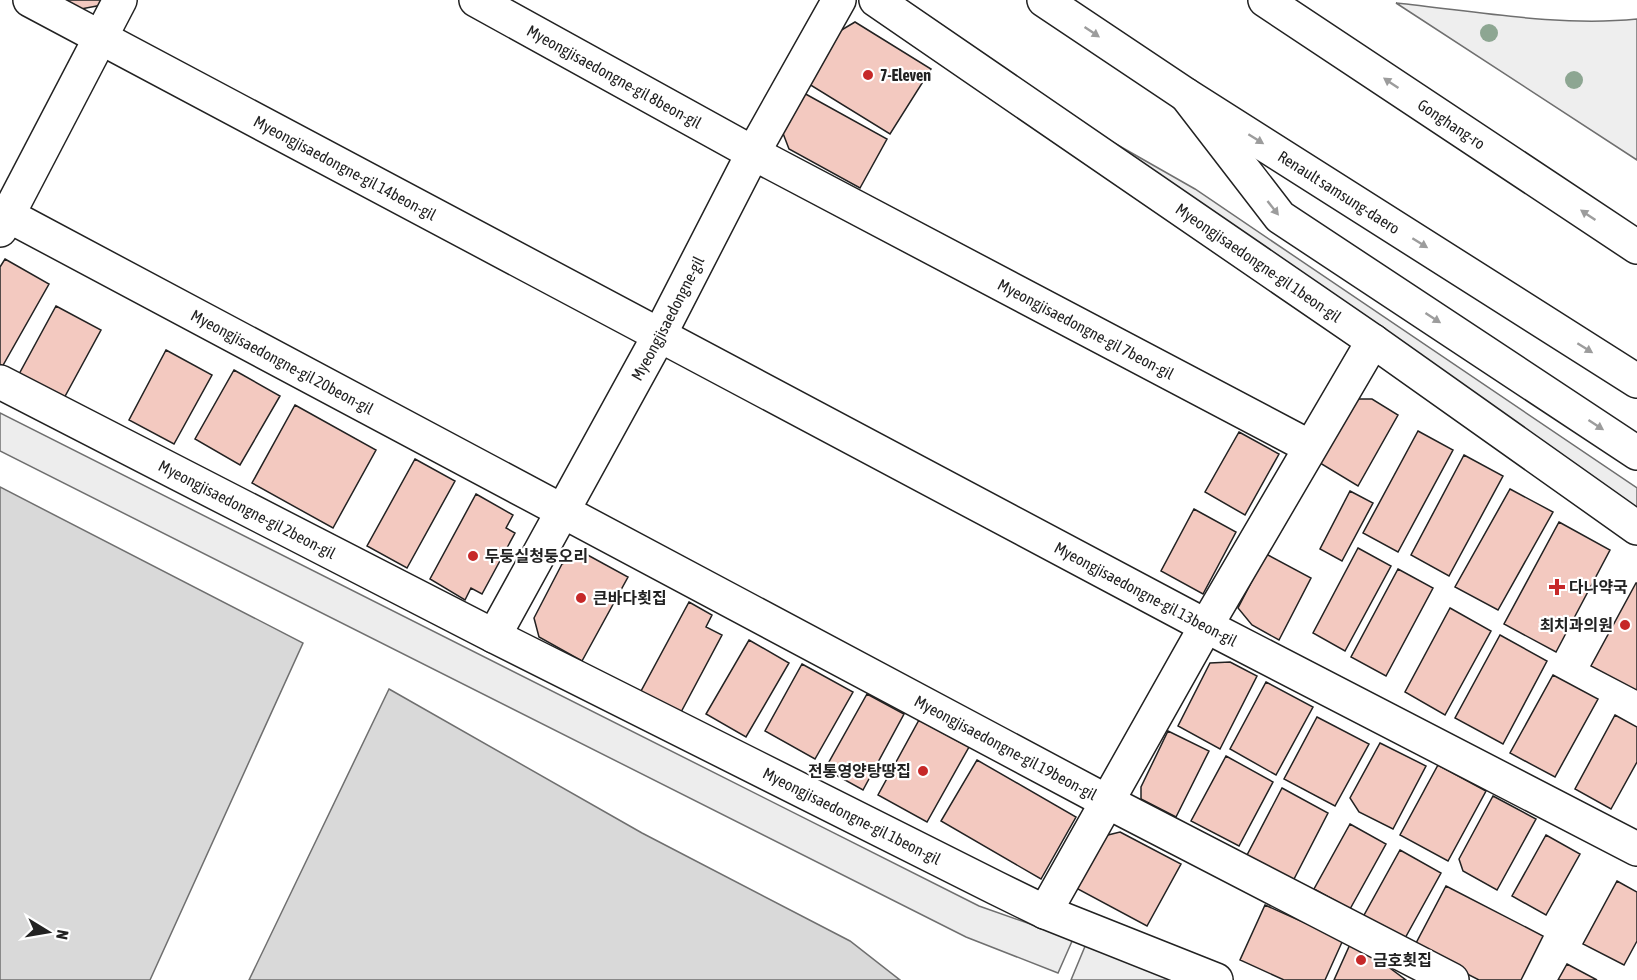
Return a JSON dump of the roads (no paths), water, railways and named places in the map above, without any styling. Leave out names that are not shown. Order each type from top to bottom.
[{"type":"street","name":"Myeongjisaedongne-gil 14beon-gil","points":[[30,0],[660,334]]},
{"type":"street","points":[[3,219],[120,0]]},
{"type":"street","name":"Myeongjisaedongne-gil 8beon-gil","points":[[476,0],[753,153]]},
{"type":"street","name":"Myeongjisaedongne-gil","points":[[494,636],[660,334],[753,153],[839,0]]},
{"type":"street","name":"Myeongjisaedongne-gil 1beon-gil","points":[[876,0],[1373,341],[1637,528]]},
{"type":"street","name":"Renault samsung-daero","points":[[1044,0],[1186,95],[1637,381]]},
{"type":"street","name":"Gonghang-ro","points":[[1265,0],[1637,247]]},
{"type":"street","points":[[1186,95],[1280,217],[1637,453]]},
{"type":"street","name":"Myeongjisaedongne-gil 7beon-gil","points":[[753,153],[1310,447]]},
{"type":"street","name":"Myeongjisaedongne-gil 20beon-gil","points":[[3,219],[563,511]]},
{"type":"street","name":"Myeongjisaedongne-gil 13beon-gil","points":[[660,334],[1206,626],[1637,849]]},
{"type":"street","points":[[1045,912],[1206,626],[1373,341]]},
{"type":"street","name":"Myeongjisaedongne-gil 2beon-gil","points":[[0,382],[494,636]]},
{"type":"street","name":"Myeongjisaedongne-gil 19beon-gil","points":[[563,511],[1106,801],[1452,980]]},
{"type":"street","name":"Myeongjisaedongne-gil 1beon-gil","points":[[494,636],[1045,912],[1216,980]]},
{"type":"place","name":"7-Eleven","points":[[868,75]]},
{"type":"place","name":"두둥실청둥오리","points":[[473,556]]},
{"type":"place","name":"다나약국","points":[[1557,587]]},
{"type":"place","name":"큰바다횟집","points":[[581,598]]},
{"type":"place","name":"최치과의원","points":[[1625,625]]},
{"type":"place","name":"전통영양탕땅집","points":[[923,771]]},
{"type":"place","name":"금호횟집","points":[[1361,960]]}]
